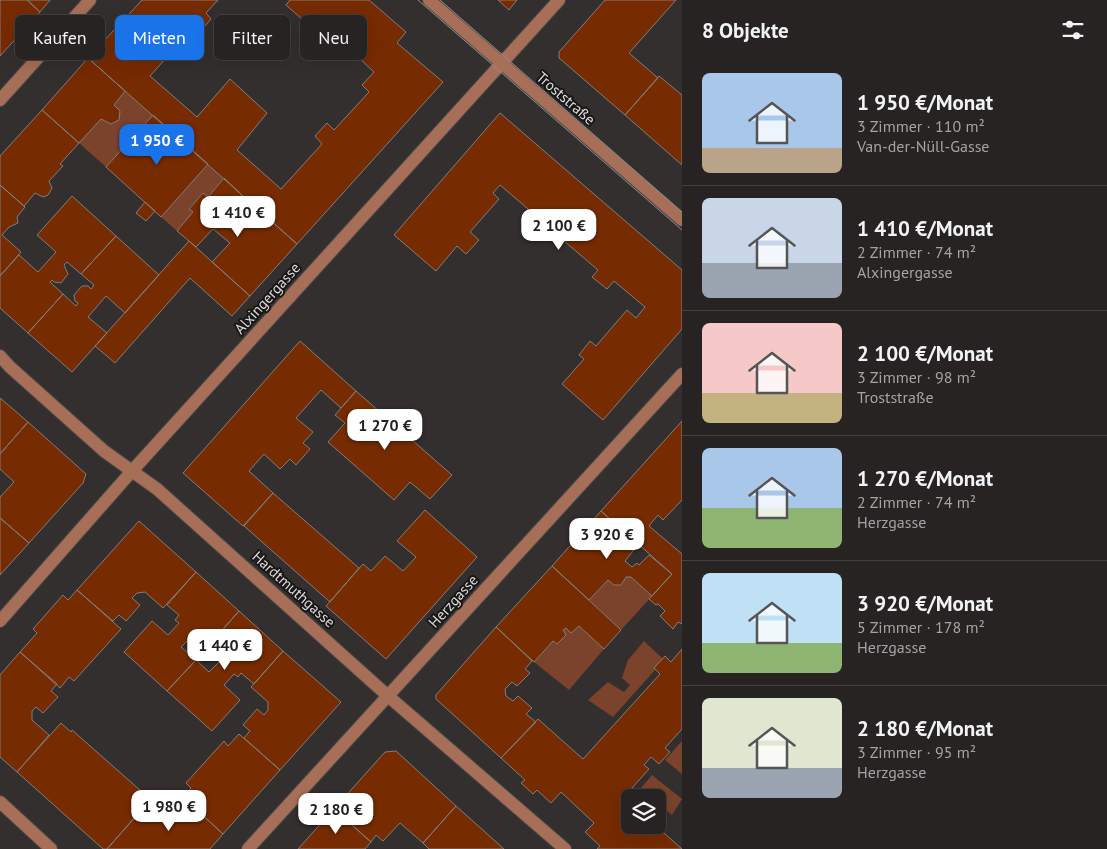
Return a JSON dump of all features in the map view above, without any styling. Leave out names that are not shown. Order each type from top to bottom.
[{"type":"street","points":[[0,100],[90,0]]},
{"type":"street","name":"Troststraße","points":[[429,0],[682,220]]},
{"type":"street","name":"Alxingergasse","points":[[0,621],[132,471],[559,0]]},
{"type":"street","name":"Hardtmuthgasse","points":[[0,356],[104,451],[158,489],[388,696],[565,849]]},
{"type":"street","name":"Herzgasse","points":[[248,849],[682,374]]},
{"type":"street","points":[[0,802],[51,849]]},
{"type":"shaded area","points":[[125,91],[153,115],[106,167],[79,143],[101,119],[111,124],[119,120],[120,111],[114,105]]},
{"type":"shaded area","points":[[208,164],[224,178],[208,197],[203,193],[189,208],[193,212],[177,231],[161,217]]},
{"type":"shaded area","points":[[626,577],[631,577],[652,596],[621,630],[589,600],[608,580],[614,585],[621,585]]},
{"type":"shaded area","points":[[579,626],[604,649],[569,690],[534,662],[553,641],[557,644],[566,635],[563,630]]},
{"type":"shaded area","points":[[644,641],[664,660],[613,717],[588,700],[608,682],[624,692],[630,685],[622,678],[628,660]]},
{"type":"shaded area","points":[[682,741],[682,774],[665,760]]},
{"type":"shaded area","points":[[652,775],[682,799],[672,815],[666,810],[666,789],[640,789]]},
{"type":"building","points":[[0,0],[27,0],[40,12],[37,15],[15,15],[15,40],[0,56]]},
{"type":"building","points":[[27,0],[50,0],[40,12]]},
{"type":"building","points":[[142,0],[218,0],[206,13],[211,19],[204,27],[204,15],[128,15]]},
{"type":"building","points":[[290,0],[369,0],[406,32],[397,43],[443,82],[297,244],[90,60],[105,60],[105,40],[115,29],[115,60],[164,60],[150,76],[197,117],[230,79],[267,113],[237,150],[281,189],[322,144],[315,136],[327,123],[334,130],[369,92],[362,85],[374,72],[361,60],[367,60],[367,15],[309,14],[300,15],[300,17],[286,5]]},
{"type":"building","points":[[498,0],[517,0],[509,10]]},
{"type":"building","points":[[605,0],[676,0],[629,53],[658,78],[625,115],[559,58],[559,52]]},
{"type":"building","points":[[86,60],[90,60],[125,91],[114,105],[120,111],[119,120],[111,124],[101,119],[79,143],[42,110]]},
{"type":"building","points":[[659,76],[682,95],[682,165],[625,115]]},
{"type":"building","points":[[42,110],[79,143],[60,164],[63,166],[49,181],[52,188],[48,195],[43,197],[35,193],[24,206],[0,185],[0,156]]},
{"type":"building","points":[[500,113],[682,270],[682,329],[603,420],[562,384],[584,359],[579,355],[590,341],[596,346],[627,310],[636,318],[645,307],[614,281],[607,289],[592,277],[598,270],[550,229],[544,235],[528,221],[534,214],[500,185],[493,193],[499,199],[470,232],[479,240],[466,254],[457,246],[436,271],[394,235]]},
{"type":"building","points":[[153,115],[208,164],[161,217],[106,167]]},
{"type":"building","points":[[224,178],[242,195],[233,207],[233,217],[230,221],[241,231],[259,210],[297,244],[250,296],[212,262],[230,243],[213,229],[196,247],[177,231],[193,212],[189,209],[203,193],[208,197]]},
{"type":"building","points":[[0,185],[25,207],[17,217],[18,223],[9,227],[2,235],[21,252],[0,276]]},
{"type":"building","points":[[72,196],[116,236],[81,274],[67,262],[64,265],[68,274],[61,283],[52,280],[50,282],[63,294],[28,333],[0,308],[0,276],[19,255],[38,272],[56,252],[37,235]]},
{"type":"building","points":[[145,202],[155,211],[146,221],[136,213]]},
{"type":"building","points":[[116,236],[159,275],[125,313],[106,296],[88,317],[107,333],[72,372],[28,333],[63,294],[76,306],[78,303],[75,301],[74,295],[82,286],[88,286],[91,289],[94,285],[81,274]]},
{"type":"building","points":[[189,241],[250,296],[232,316],[190,278],[115,363],[95,346]]},
{"type":"building","points":[[300,341],[356,391],[341,408],[321,390],[296,418],[313,432],[303,443],[310,449],[296,465],[290,459],[280,469],[264,454],[249,471],[273,493],[243,526],[183,473]]},
{"type":"building","points":[[356,391],[452,475],[430,499],[410,482],[394,500],[328,442],[345,423],[335,415]]},
{"type":"building","points":[[0,398],[28,422],[0,454]]},
{"type":"building","points":[[682,421],[682,500],[663,520],[658,515],[649,526],[682,554],[682,624],[678,622],[673,629],[660,616],[665,611],[649,599],[672,574],[601,511]]},
{"type":"building","points":[[28,422],[86,474],[83,483],[29,543],[0,518],[0,497],[14,482],[0,469],[0,454]]},
{"type":"building","points":[[273,493],[359,568],[330,602],[244,526]]},
{"type":"building","points":[[425,510],[477,557],[386,659],[326,606],[363,564],[371,571],[385,556],[403,571],[416,557],[397,541]]},
{"type":"building","points":[[601,511],[638,545],[625,561],[632,567],[637,563],[639,565],[649,555],[672,574],[652,596],[631,577],[626,577],[621,585],[614,585],[608,580],[589,600],[552,566]]},
{"type":"building","points":[[0,518],[29,543],[0,575]]},
{"type":"building","points":[[139,521],[196,572],[163,608],[145,592],[137,593],[132,598],[140,605],[126,621],[119,615],[113,621],[77,590]]},
{"type":"building","points":[[552,566],[621,630],[604,649],[579,626],[571,633],[566,628],[563,630],[566,635],[557,644],[553,641],[534,662],[496,627]]},
{"type":"building","points":[[196,572],[239,611],[210,644],[200,635],[196,639],[192,636],[181,647],[196,660],[167,691],[124,652],[152,621],[168,635],[179,623],[175,620],[179,615],[167,605]]},
{"type":"building","points":[[77,590],[121,629],[74,681],[69,677],[60,688],[20,652],[37,633],[33,629],[63,595],[68,600]]},
{"type":"building","points":[[239,611],[283,651],[254,684],[241,673],[238,677],[234,674],[224,685],[240,700],[212,731],[167,691],[196,660],[209,672],[220,661],[216,657],[220,652],[210,644]]},
{"type":"building","points":[[496,627],[532,661],[525,669],[530,673],[517,686],[512,682],[505,689],[506,696],[513,701],[518,696],[532,708],[526,714],[536,722],[501,758],[436,699],[436,695]]},
{"type":"building","points":[[682,649],[682,729],[665,748],[670,752],[659,764],[651,757],[644,765],[649,769],[631,789],[621,789],[621,834],[665,834],[682,849],[597,849],[600,846],[585,832],[594,823],[561,792],[551,803],[537,790],[533,794],[521,783],[525,780],[501,758],[538,719],[583,759],[660,674],[654,668],[665,656],[671,662]]},
{"type":"building","points":[[283,651],[341,702],[280,770],[244,738],[250,731],[243,725],[257,709],[264,715],[268,710],[268,702],[251,687]]},
{"type":"building","points":[[20,652],[57,684],[51,691],[58,697],[43,713],[36,707],[32,711],[32,720],[49,735],[17,772],[0,757],[0,675]]},
{"type":"building","points":[[61,723],[71,732],[72,730],[141,791],[139,793],[149,801],[107,849],[103,849],[17,772]]},
{"type":"building","points":[[239,734],[280,770],[223,834],[183,797],[191,788],[186,783],[224,741],[228,746]]},
{"type":"building","points":[[396,751],[456,806],[423,843],[400,823],[383,841],[376,835],[371,842],[334,809],[385,752]]},
{"type":"building","points":[[187,801],[223,834],[210,849],[107,849],[138,814],[146,822],[153,814],[161,814],[169,821]]},
{"type":"building","points":[[456,806],[504,849],[429,849],[423,843]]},
{"type":"building","points":[[334,809],[371,842],[365,849],[298,849]]},
{"type":"tram line","points":[[418,0],[682,230]]},
{"type":"tram line","points":[[440,0],[682,212]]}]
